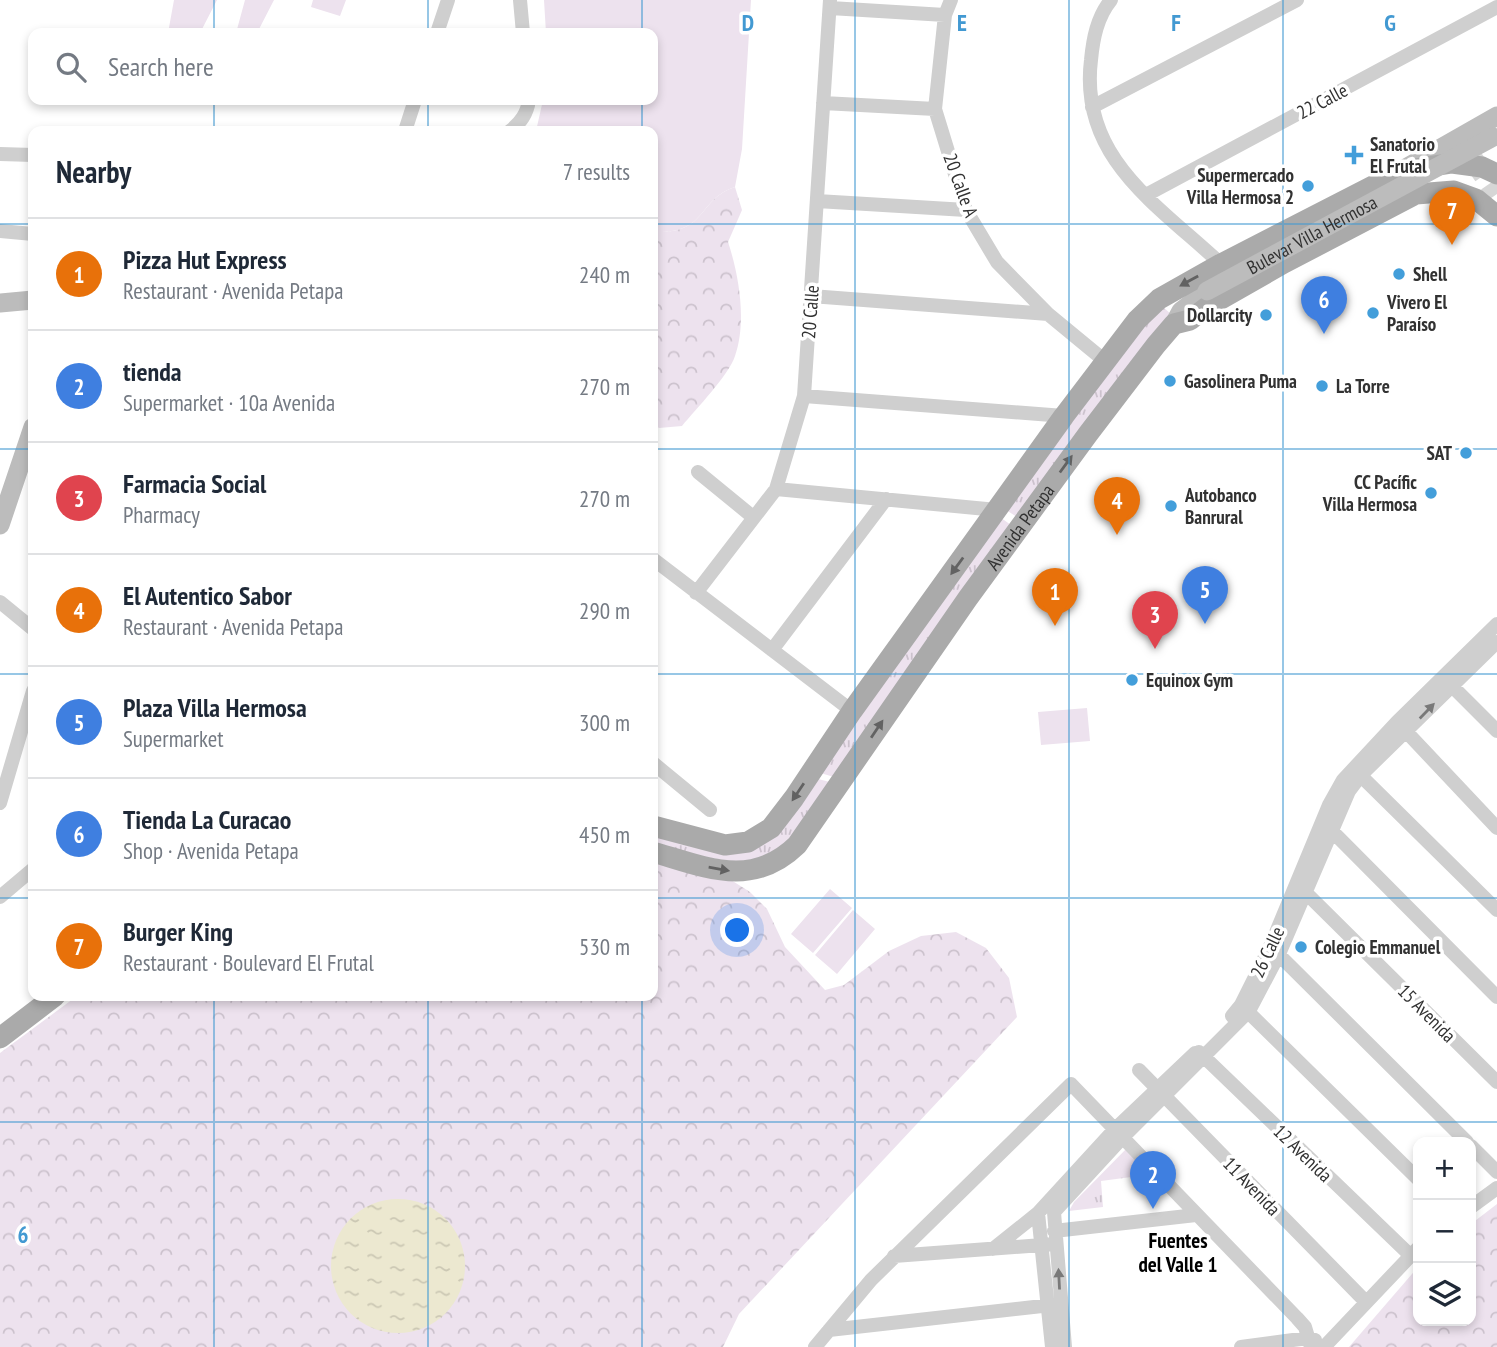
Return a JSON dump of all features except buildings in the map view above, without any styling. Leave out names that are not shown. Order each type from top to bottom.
[{"type":"main road","points":[[1402,170],[1497,116]]},
{"type":"main road","name":"Bulevar Villa Hermosa","points":[[1174,324],[1181,311],[1207,291],[1497,135]]},
{"type":"main road","name":"Avenida Petapa","points":[[658,827],[725,845],[742,844],[756,839],[778,821],[852,711],[1064,415],[1137,320],[1158,299],[1402,170],[1459,163],[1494,172]]},
{"type":"main road","points":[[1424,166],[1432,176],[1431,191],[1454,191],[1476,199],[1497,216]]},
{"type":"main road","points":[[1476,199],[1474,176],[1482,170],[1494,172]]},
{"type":"main road","name":"Avenida Petapa","points":[[658,853],[718,870],[743,872],[772,864],[789,853],[807,832],[893,704],[1020,526],[1174,324],[1190,320],[1284,263],[1406,198],[1431,191]]},
{"type":"main road","points":[[6,303],[28,301]]},
{"type":"main road","points":[[6,303],[28,310]]},
{"type":"main road","points":[[0,524],[28,441]]},
{"type":"main road","points":[[997,510],[1020,526]]},
{"type":"main road","points":[[0,1037],[32,1001]]},
{"type":"main road","points":[[0,1037],[48,1001]]},
{"type":"street","points":[[439,28],[448,0]]},
{"type":"street","points":[[520,0],[523,28]]},
{"type":"street","name":"20 Calle A","points":[[951,0],[945,15],[935,109],[966,210],[997,262],[1048,314],[1105,361]]},
{"type":"street","points":[[1111,0],[1104,9],[1093,40],[1089,73],[1092,107],[1098,132],[1108,152],[1125,175],[1221,264]]},
{"type":"street","points":[[1092,107],[1297,0]]},
{"type":"street","points":[[830,4],[945,15]]},
{"type":"street","name":"20 Calle","points":[[696,593],[776,489],[804,396],[830,4]]},
{"type":"street","name":"22 Calle","points":[[1146,195],[1497,7]]},
{"type":"street","points":[[823,103],[935,109]]},
{"type":"street","points":[[407,126],[413,105]]},
{"type":"street","points":[[516,126],[527,105]]},
{"type":"street","points":[[0,154],[28,155]]},
{"type":"street","points":[[817,201],[966,210]]},
{"type":"street","points":[[0,230],[28,233]]},
{"type":"street","points":[[811,296],[1048,314]]},
{"type":"street","points":[[804,396],[1064,415]]},
{"type":"street","points":[[698,472],[753,517]]},
{"type":"street","points":[[776,489],[997,510]]},
{"type":"street","points":[[772,650],[886,499]]},
{"type":"street","points":[[658,563],[852,711]]},
{"type":"street","points":[[0,602],[28,625]]},
{"type":"street","name":"26 Calle","points":[[993,1249],[1038,1213],[1245,1008],[1275,951],[1327,826],[1349,791],[1357,772],[1447,681],[1494,642],[1497,624]]},
{"type":"street","points":[[1447,681],[1497,731]]},
{"type":"street","points":[[0,803],[28,708]]},
{"type":"street","points":[[1402,727],[1497,828]]},
{"type":"street","points":[[658,767],[710,810]]},
{"type":"street","points":[[1357,772],[1497,910]]},
{"type":"street","points":[[1327,826],[1497,996]]},
{"type":"street","points":[[0,897],[28,873]]},
{"type":"street","name":"15 Avenida","points":[[1301,888],[1497,1082]]},
{"type":"street","points":[[1275,951],[1462,1137]]},
{"type":"street","points":[[1245,1008],[1413,1174]]},
{"type":"street","name":"12 Avenida","points":[[1200,1054],[1413,1251]]},
{"type":"street","name":"11 Avenida","points":[[1139,1070],[1366,1302]]},
{"type":"street","points":[[815,1347],[870,1280],[1071,1084],[1305,1326],[1310,1342]]},
{"type":"street","name":"26 Calle","points":[[1050,1240],[1056,1208],[1119,1133]]},
{"type":"street","points":[[1476,1151],[1497,1172]]},
{"type":"street","points":[[1476,1203],[1497,1188]]},
{"type":"street","points":[[1038,1213],[1050,1240],[1054,1305],[1052,1347]]},
{"type":"street","points":[[894,1256],[993,1249],[1196,1215]]},
{"type":"street","points":[[1241,1347],[1310,1342],[1325,1346],[1413,1253]]},
{"type":"street","points":[[830,1330],[1054,1305]]},
{"type":"street","points":[[1054,1305],[1065,1347]]},
{"type":"green space","points":[[174,0],[217,0],[203,28],[169,28]]},
{"type":"green space","points":[[245,0],[274,0],[260,28],[237,28]]},
{"type":"green space","points":[[313,0],[346,0],[340,16],[311,7]]},
{"type":"green space","points":[[544,0],[751,0],[742,149],[735,187],[714,200],[684,228],[658,232],[658,126],[537,126],[542,105],[658,105],[658,28],[546,28]]},
{"type":"green space","points":[[735,187],[742,210],[728,242],[740,299],[739,343],[732,364],[682,426],[659,428],[658,232],[684,228],[723,193]]},
{"type":"green space","points":[[1162,306],[1173,316],[1017,517],[1003,508],[1069,413]]},
{"type":"green space","points":[[997,515],[1011,525],[834,777],[817,772]]},
{"type":"green space","points":[[1087,708],[1090,741],[1041,745],[1038,712]]},
{"type":"green space","points":[[814,778],[830,782],[789,840],[758,866],[658,849],[658,832],[737,850]]},
{"type":"green space","points":[[658,861],[731,880],[750,892],[767,909],[785,947],[825,990],[844,985],[889,951],[921,936],[956,932],[986,948],[1009,978],[1017,1017],[739,1314],[723,1347],[0,1347],[0,1053],[70,1001],[658,1001]]},
{"type":"green space","points":[[830,889],[852,908],[813,953],[791,934]]},
{"type":"green space","points":[[853,910],[875,929],[837,974],[815,955]]},
{"type":"green space","points":[[1128,1147],[1154,1174],[1101,1181],[1103,1207],[1069,1211],[1074,1202]]},
{"type":"green space","points":[[1497,1204],[1497,1347],[1349,1347],[1413,1273],[1413,1326],[1476,1326],[1476,1220]]},
{"type":"water","points":[[398,1199],[424,1204],[445,1219],[460,1240],[465,1266],[460,1292],[445,1313],[424,1328],[398,1333],[372,1328],[351,1313],[336,1292],[331,1266],[336,1240],[351,1219],[372,1204]]},
{"type":"tunnel","points":[[1472,158],[1497,194]]},
{"type":"place","name":"Sanatorio El Frutal","points":[[1354,155]]},
{"type":"place","name":"Supermercado Villa Hermosa 2","points":[[1308,186]]},
{"type":"place","name":"Burger King","points":[[1452,245]]},
{"type":"place","name":"Shell","points":[[1399,274]]},
{"type":"place","name":"Vivero El Paraíso","points":[[1373,313]]},
{"type":"place","name":"Dollarcity","points":[[1266,315]]},
{"type":"place","name":"Tienda La Curacao","points":[[1324,334]]},
{"type":"place","name":"Gasolinera Puma","points":[[1170,381]]},
{"type":"place","name":"La Torre","points":[[1322,386]]},
{"type":"place","name":"SAT","points":[[1466,453]]},
{"type":"place","name":"CC Pacífic Villa Hermosa","points":[[1431,493]]},
{"type":"place","name":"Autobanco Banrural","points":[[1171,506]]},
{"type":"place","name":"El Autentico Sabor","points":[[1117,535]]},
{"type":"place","name":"Plaza Villa Hermosa","points":[[1205,624]]},
{"type":"place","name":"Pizza Hut Express","points":[[1055,626]]},
{"type":"place","name":"Farmacia Social","points":[[1155,649]]},
{"type":"place","name":"Equinox Gym","points":[[1132,680]]},
{"type":"place","name":"Colegio Emmanuel","points":[[1301,947]]},
{"type":"place","name":"tienda","points":[[1153,1209]]},
{"type":"district","name":"Fuentes del Valle 1","points":[[1178,1252]]}]
